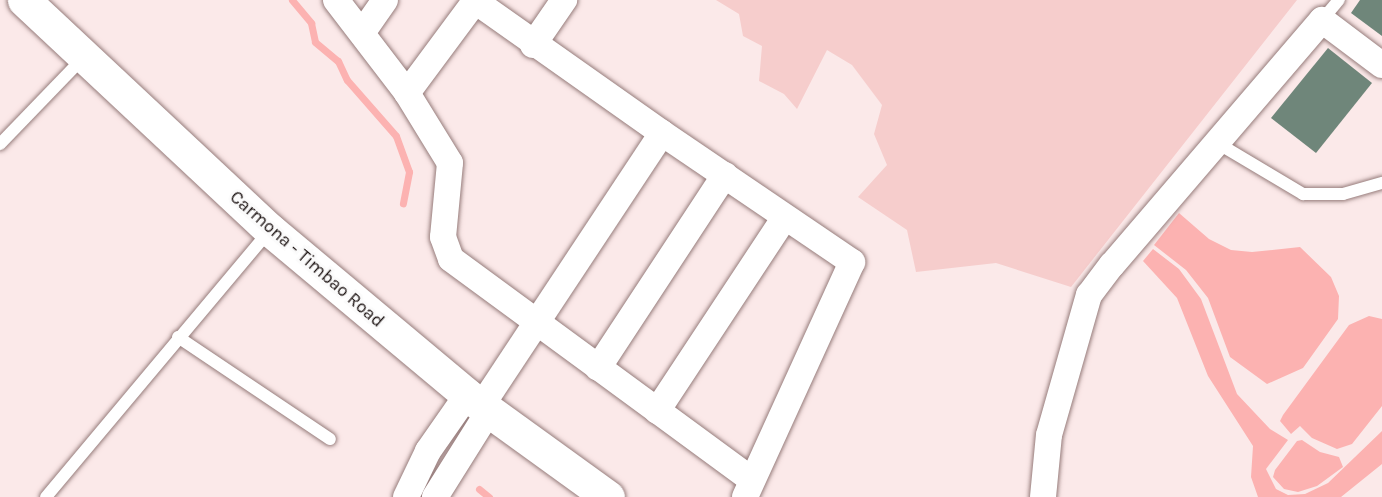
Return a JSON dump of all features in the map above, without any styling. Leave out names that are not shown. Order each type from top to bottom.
[{"type":"main road","name":"Carmona - Timbao Road","points":[[24,0],[270,230],[479,404],[608,497]]},
{"type":"street","points":[[336,0],[407,93],[450,163],[443,237],[451,259],[657,411],[748,489],[852,262],[533,45],[475,1],[407,93]]},
{"type":"street","points":[[362,33],[385,0]]},
{"type":"street","points":[[533,45],[564,0]]},
{"type":"street","points":[[1043,497],[1049,435],[1089,295],[1112,265],[1219,144],[1322,20],[1382,65]]},
{"type":"street","points":[[435,497],[479,404],[537,323],[662,133]]},
{"type":"street","points":[[598,368],[725,175]]},
{"type":"street","points":[[657,411],[785,217]]},
{"type":"street","points":[[406,497],[428,451],[479,404]]},
{"type":"lane","points":[[1322,20],[1339,0]]},
{"type":"lane","points":[[0,144],[85,56]]},
{"type":"lane","points":[[1219,144],[1303,194],[1343,194],[1382,183]]},
{"type":"lane","points":[[46,497],[270,230]]},
{"type":"lane","points":[[178,337],[330,439]]},
{"type":"shaded area","points":[[716,0],[1297,0],[1071,287],[996,263],[916,272],[907,230],[858,197],[887,165],[874,134],[882,105],[852,65],[827,50],[797,109],[784,94],[759,81],[762,46],[743,36],[739,14]]},
{"type":"shaded area","points":[[1179,213],[1209,239],[1231,250],[1252,252],[1300,247],[1331,277],[1339,296],[1338,319],[1303,368],[1267,384],[1230,357],[1208,298],[1186,270],[1154,245]]},
{"type":"shaded area","points":[[1153,249],[1179,269],[1201,299],[1237,394],[1270,429],[1288,440],[1266,469],[1276,489],[1288,495],[1305,494],[1328,483],[1382,431],[1382,464],[1341,497],[1258,497],[1251,477],[1253,446],[1208,376],[1177,298],[1143,261]]},
{"type":"shaded area","points":[[1369,316],[1382,319],[1382,406],[1352,444],[1337,449],[1312,438],[1300,426],[1291,434],[1280,421],[1283,415],[1349,325]]},
{"type":"shaded area","points":[[1302,440],[1320,452],[1339,457],[1343,467],[1317,486],[1298,492],[1284,489],[1273,477],[1275,470],[1297,441]]},
{"type":"building","points":[[1360,0],[1382,0],[1382,36],[1351,13]]},
{"type":"building","points":[[1328,48],[1372,83],[1316,153],[1271,118]]},
{"type":"waterway","points":[[292,0],[311,23],[315,42],[338,61],[347,80],[396,136],[409,172],[403,203]]},
{"type":"waterway","points":[[479,489],[489,497]]}]
